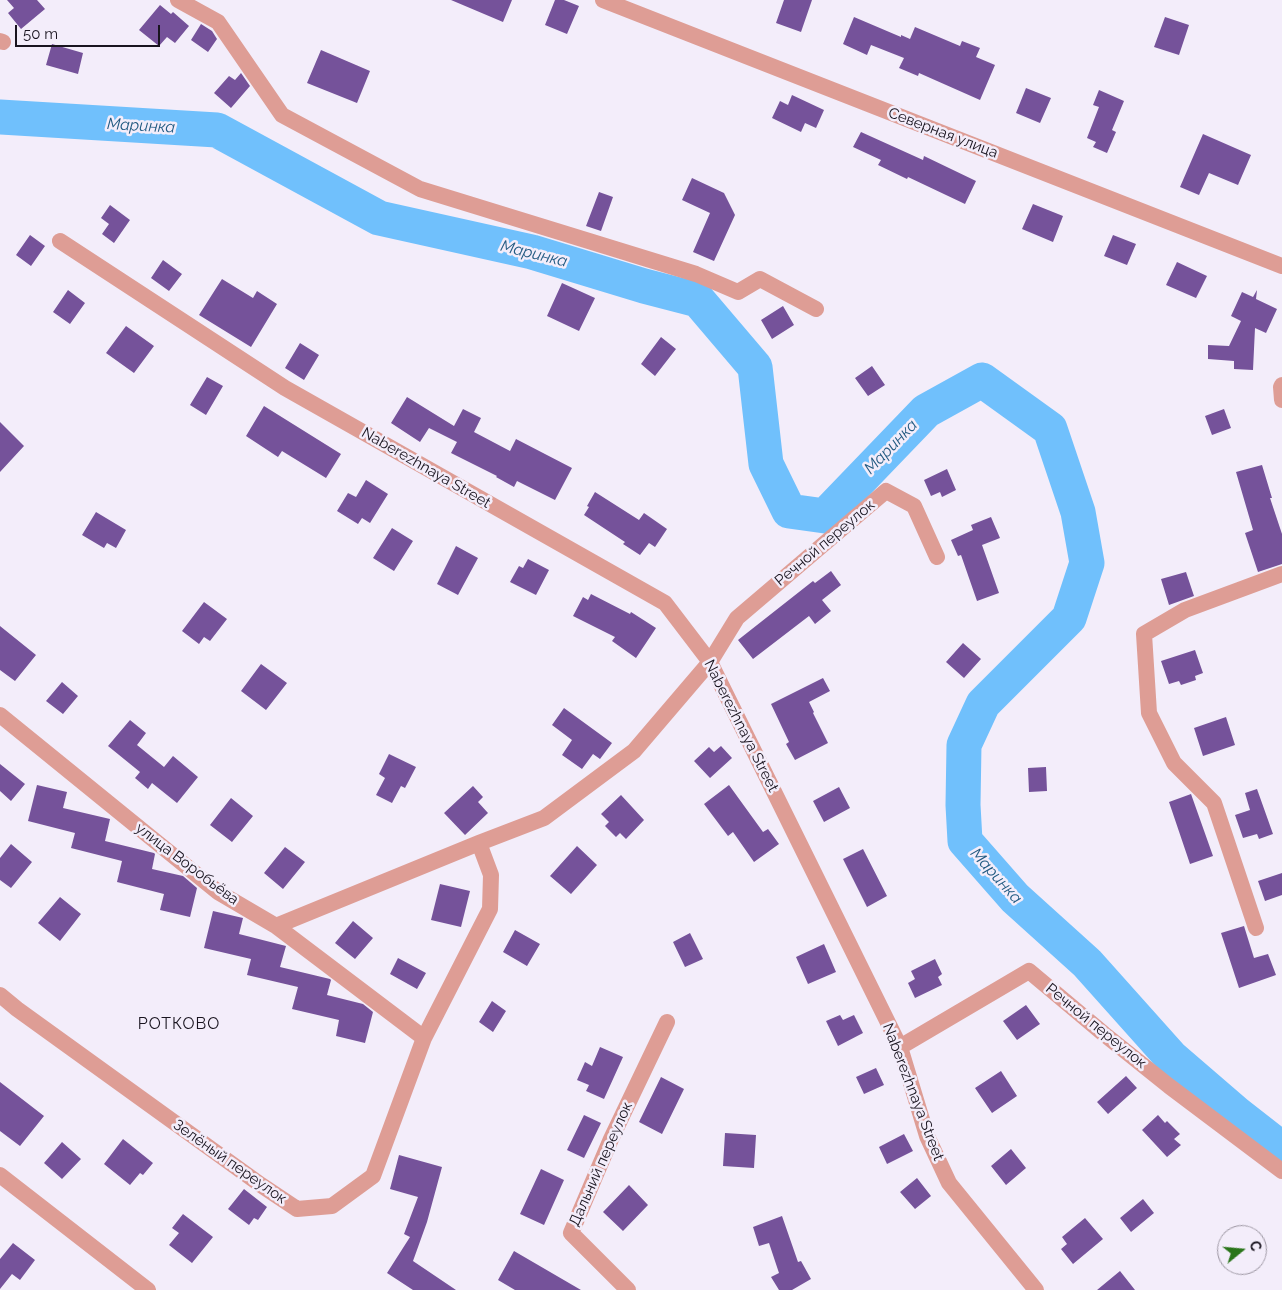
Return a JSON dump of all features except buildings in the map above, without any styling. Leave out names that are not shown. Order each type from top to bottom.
[{"type":"street","points":[[178,0],[218,22],[282,114],[420,189],[696,274],[738,292],[760,279],[816,309]]},
{"type":"street","name":"Северная улица","points":[[603,0],[1282,266]]},
{"type":"street","name":"Naberezhnaya Street","points":[[60,241],[285,388],[665,603],[710,662],[900,1047],[927,1136],[949,1183],[1036,1290]]},
{"type":"street","points":[[1282,384],[1282,400]]},
{"type":"street","name":"Речной переулок","points":[[710,662],[737,618],[886,491],[914,506],[936,557]]},
{"type":"street","points":[[1256,928],[1214,803],[1174,763],[1149,713],[1144,634],[1185,610],[1282,574]]},
{"type":"street","points":[[276,926],[544,818],[634,751],[710,662]]},
{"type":"street","name":"улица Воробьёва","points":[[0,715],[218,892],[276,926],[424,1038]]},
{"type":"street","name":"Зелёный переулок","points":[[0,995],[253,1180],[297,1209],[332,1206],[373,1176],[424,1038],[490,909],[491,875],[479,843]]},
{"type":"street","name":"Речной переулок","points":[[900,1047],[1029,971],[1169,1086],[1282,1171]]},
{"type":"street","name":"Дальний переулок","points":[[628,1290],[571,1234],[611,1138],[667,1022]]},
{"type":"street","points":[[0,1175],[148,1290]]},
{"type":"waterway","name":"Маринка","points":[[0,117],[217,130],[379,218],[532,252],[644,286],[698,300],[755,367],[766,464],[789,511],[825,516],[926,411],[982,380],[1050,429],[1078,512],[1087,563],[1069,618],[983,704],[964,745],[963,805],[965,841],[1015,898],[1087,963],[1171,1057],[1236,1113],[1282,1149]]},
{"type":"district","name":"РОТКОВО","points":[[179,1024]]}]
